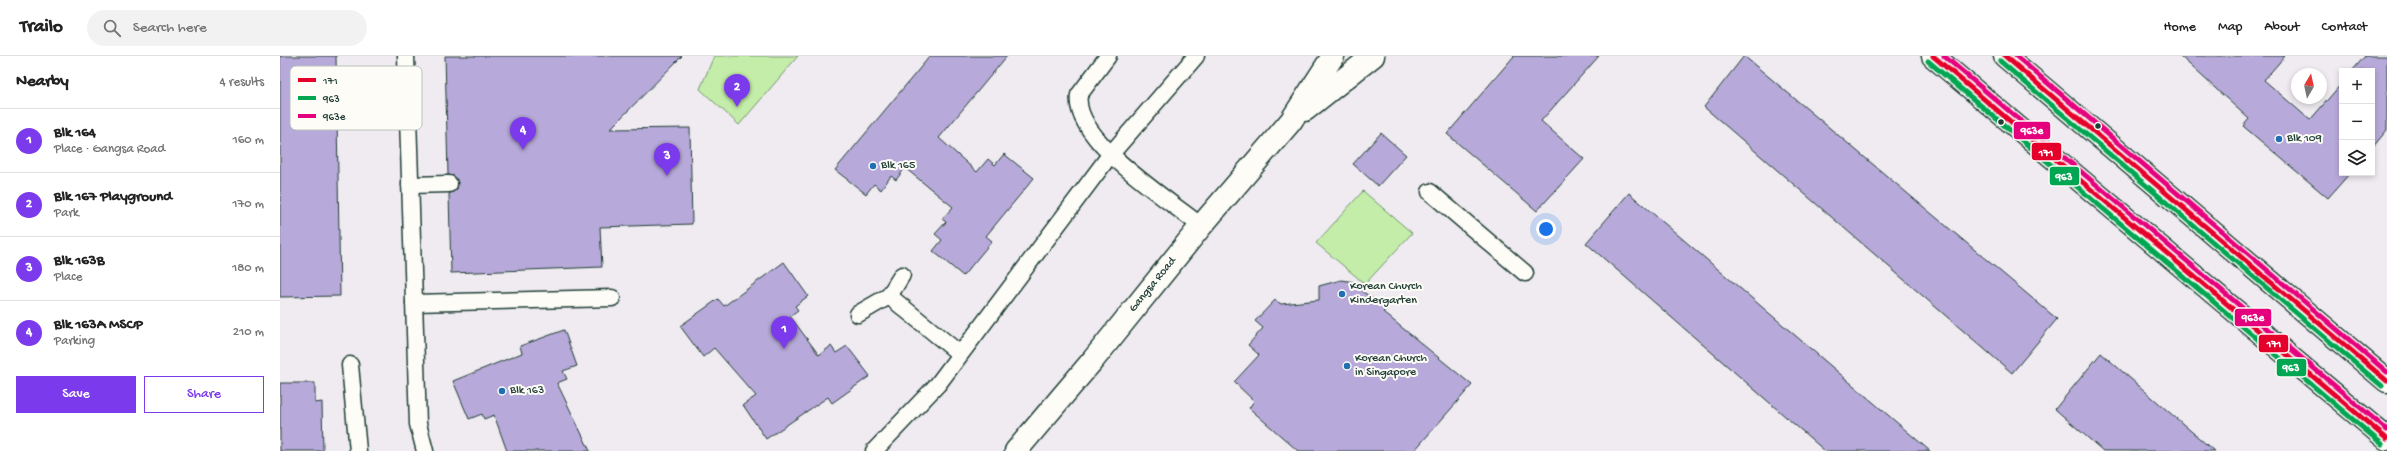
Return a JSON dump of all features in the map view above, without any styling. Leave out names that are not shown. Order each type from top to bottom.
[{"type":"main road","name":"Gangsa Road","points":[[1016,451],[1093,360],[1201,226],[1291,121],[1333,56]]},
{"type":"main road","name":"Gangsa Road","points":[[1291,121],[1373,56]]},
{"type":"main road","points":[[1934,56],[2387,439]]},
{"type":"main road","points":[[2005,56],[2387,381]]},
{"type":"lane","points":[[406,56],[406,66]]},
{"type":"lane","points":[[1108,56],[1083,87],[1078,102],[1081,115],[1087,128],[1110,154],[1201,226]]},
{"type":"lane","points":[[874,451],[938,384],[1110,154],[1190,58]]},
{"type":"lane","points":[[408,130],[418,424],[425,451]]},
{"type":"lane","points":[[410,185],[449,184]]},
{"type":"lane","points":[[1430,192],[1525,273]]},
{"type":"lane","points":[[858,314],[889,296],[902,275]]},
{"type":"lane","points":[[889,296],[960,354]]},
{"type":"lane","points":[[414,303],[612,298]]},
{"type":"lane","points":[[350,365],[358,451]]},
{"type":"green space","points":[[714,56],[798,56],[739,125],[700,89]]},
{"type":"green space","points":[[1363,191],[1412,233],[1365,284],[1316,243]]},
{"type":"building","points":[[280,56],[336,56],[336,66],[290,66],[290,130],[337,130],[340,296],[280,297]]},
{"type":"building","points":[[445,56],[682,56],[610,129],[690,128],[692,224],[600,227],[602,267],[451,273],[449,194],[457,189],[458,183],[454,176],[448,175]]},
{"type":"building","name":"Blk 165","points":[[930,56],[1007,56],[939,138],[977,172],[988,159],[995,165],[1004,154],[1034,178],[986,236],[992,241],[963,276],[933,251],[942,240],[935,234],[946,222],[942,219],[953,207],[905,168],[896,180],[891,176],[881,190],[874,184],[866,194],[835,170]]},
{"type":"building","points":[[1514,56],[1599,56],[1541,121],[1584,159],[1537,211],[1447,134]]},
{"type":"building","points":[[1744,56],[2057,319],[2012,373],[1704,107]]},
{"type":"building","points":[[2180,56],[2285,56],[2264,80],[2310,120],[2324,104],[2327,104],[2327,100],[2339,86],[2339,176],[2347,176],[2328,198],[2243,126],[2249,119]]},
{"type":"building","points":[[2365,56],[2387,56],[2387,130],[2375,144],[2375,68],[2355,68]]},
{"type":"building","points":[[1381,133],[1406,155],[1378,186],[1353,164]]},
{"type":"building","points":[[1629,193],[1930,451],[1825,451],[1586,243]]},
{"type":"building","points":[[784,262],[808,296],[795,306],[798,310],[790,316],[819,355],[831,346],[836,353],[847,346],[870,376],[832,403],[828,397],[766,439],[743,405],[756,396],[714,348],[703,357],[680,326],[718,299],[724,306]]},
{"type":"building","name":"Korean Church in Singapore","points":[[1341,280],[1362,283],[1363,292],[1388,308],[1383,312],[1472,385],[1414,451],[1298,451],[1249,408],[1254,401],[1234,382],[1259,355],[1248,345],[1263,328],[1255,321],[1275,300],[1281,304],[1319,300],[1319,286]]},
{"type":"building","name":"Blk 163","points":[[564,330],[577,366],[563,371],[567,379],[557,383],[590,451],[507,451],[494,415],[484,419],[482,414],[469,419],[453,381],[522,353],[520,346]]},
{"type":"building","points":[[2101,353],[2214,451],[2103,451],[2055,409]]},
{"type":"building","points":[[280,383],[315,383],[315,403],[322,402],[323,451],[280,451]]},
{"type":"transit line","name":"171","points":[[1933,56],[2387,439]]},
{"type":"transit line","name":"963e","points":[[1944,56],[2387,430]]},
{"type":"transit line","name":"171","points":[[2005,56],[2387,381]]},
{"type":"transit line","name":"963e","points":[[2016,56],[2387,372]]},
{"type":"transit line","name":"963","points":[[1928,61],[2382,444]]},
{"type":"transit line","name":"963","points":[[2000,61],[2382,386]]},
{"type":"place","name":"Blk 167 Playground","points":[[737,107]]},
{"type":"place","name":"Blk 109","points":[[2279,139]]},
{"type":"place","name":"Blk 163A MSCP","points":[[523,150]]},
{"type":"place","name":"Blk 165","points":[[873,166]]},
{"type":"place","name":"Blk 163B","points":[[667,176]]},
{"type":"place","name":"Korean Church Kindergarten","points":[[1342,294]]},
{"type":"place","name":"Blk 164","points":[[784,349]]},
{"type":"place","name":"Korean Church in Singapore","points":[[1347,366]]},
{"type":"place","name":"Blk 163","points":[[502,391]]}]
